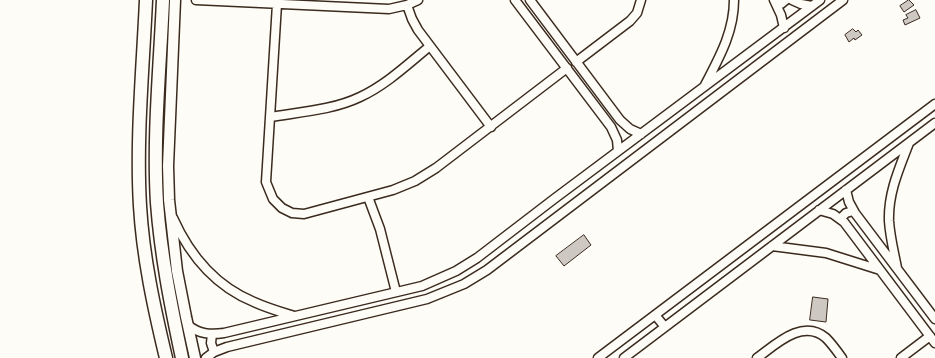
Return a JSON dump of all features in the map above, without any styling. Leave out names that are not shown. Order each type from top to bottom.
[{"type":"main road","points":[[146,0],[139,149],[140,207],[147,272],[166,358]]},
{"type":"main road","points":[[163,0],[156,145],[157,201],[166,285],[182,358]]},
{"type":"street","points":[[175,0],[168,166],[170,212],[177,271],[196,358]]},
{"type":"street","points":[[196,0],[277,4],[325,3],[389,9],[407,6],[418,0]]},
{"type":"street","points":[[515,0],[615,134],[618,151]]},
{"type":"street","points":[[530,0],[625,125],[641,134]]},
{"type":"street","points":[[576,62],[630,21],[637,13],[641,0]]},
{"type":"street","points":[[704,87],[728,39],[733,16],[734,0]]},
{"type":"street","points":[[775,2],[781,4],[786,0]]},
{"type":"street","points":[[792,0],[801,4],[812,6]]},
{"type":"street","points":[[188,325],[197,331],[212,334],[224,333],[433,282],[467,265],[820,0]]},
{"type":"street","points":[[206,358],[214,352],[227,347],[414,302],[440,295],[464,284],[487,270],[564,210],[843,0]]},
{"type":"street","points":[[775,2],[782,15],[784,28]]},
{"type":"street","points":[[277,4],[266,182],[273,199],[282,208],[292,213],[309,213],[368,197],[404,186],[426,175],[567,68]]},
{"type":"street","points":[[407,6],[415,25],[491,127]]},
{"type":"street","points":[[270,117],[335,106],[357,99],[378,87],[430,46]]},
{"type":"street","points":[[598,358],[935,104]]},
{"type":"street","points":[[624,358],[935,123]]},
{"type":"street","points":[[615,134],[620,132],[625,125]]},
{"type":"street","points":[[898,270],[890,232],[890,202],[894,182],[910,142]]},
{"type":"street","points":[[846,190],[853,211],[935,319]]},
{"type":"street","points":[[368,197],[380,229],[396,292]]},
{"type":"street","points":[[554,199],[564,210]]},
{"type":"street","points":[[820,210],[840,219],[933,339],[901,358]]},
{"type":"street","points":[[840,219],[846,213],[853,211]]},
{"type":"street","points":[[170,212],[187,245],[203,268],[212,276],[243,297],[260,305],[295,316]]},
{"type":"street","points":[[772,246],[826,253],[881,271]]},
{"type":"street","points":[[655,315],[665,327]]},
{"type":"street","points":[[757,358],[796,332],[806,330],[815,331],[826,338],[842,358]]},
{"type":"street","points":[[212,334],[211,344],[214,352]]},
{"type":"building","points":[[909,0],[914,5],[904,12],[900,6]]},
{"type":"building","points":[[916,10],[920,18],[905,25],[903,20],[908,18],[906,15]]},
{"type":"building","points":[[853,29],[856,32],[858,30],[862,35],[849,42],[845,35]]},
{"type":"building","points":[[584,235],[591,245],[564,266],[556,256]]},
{"type":"building","points":[[813,297],[828,299],[826,322],[810,320]]}]
